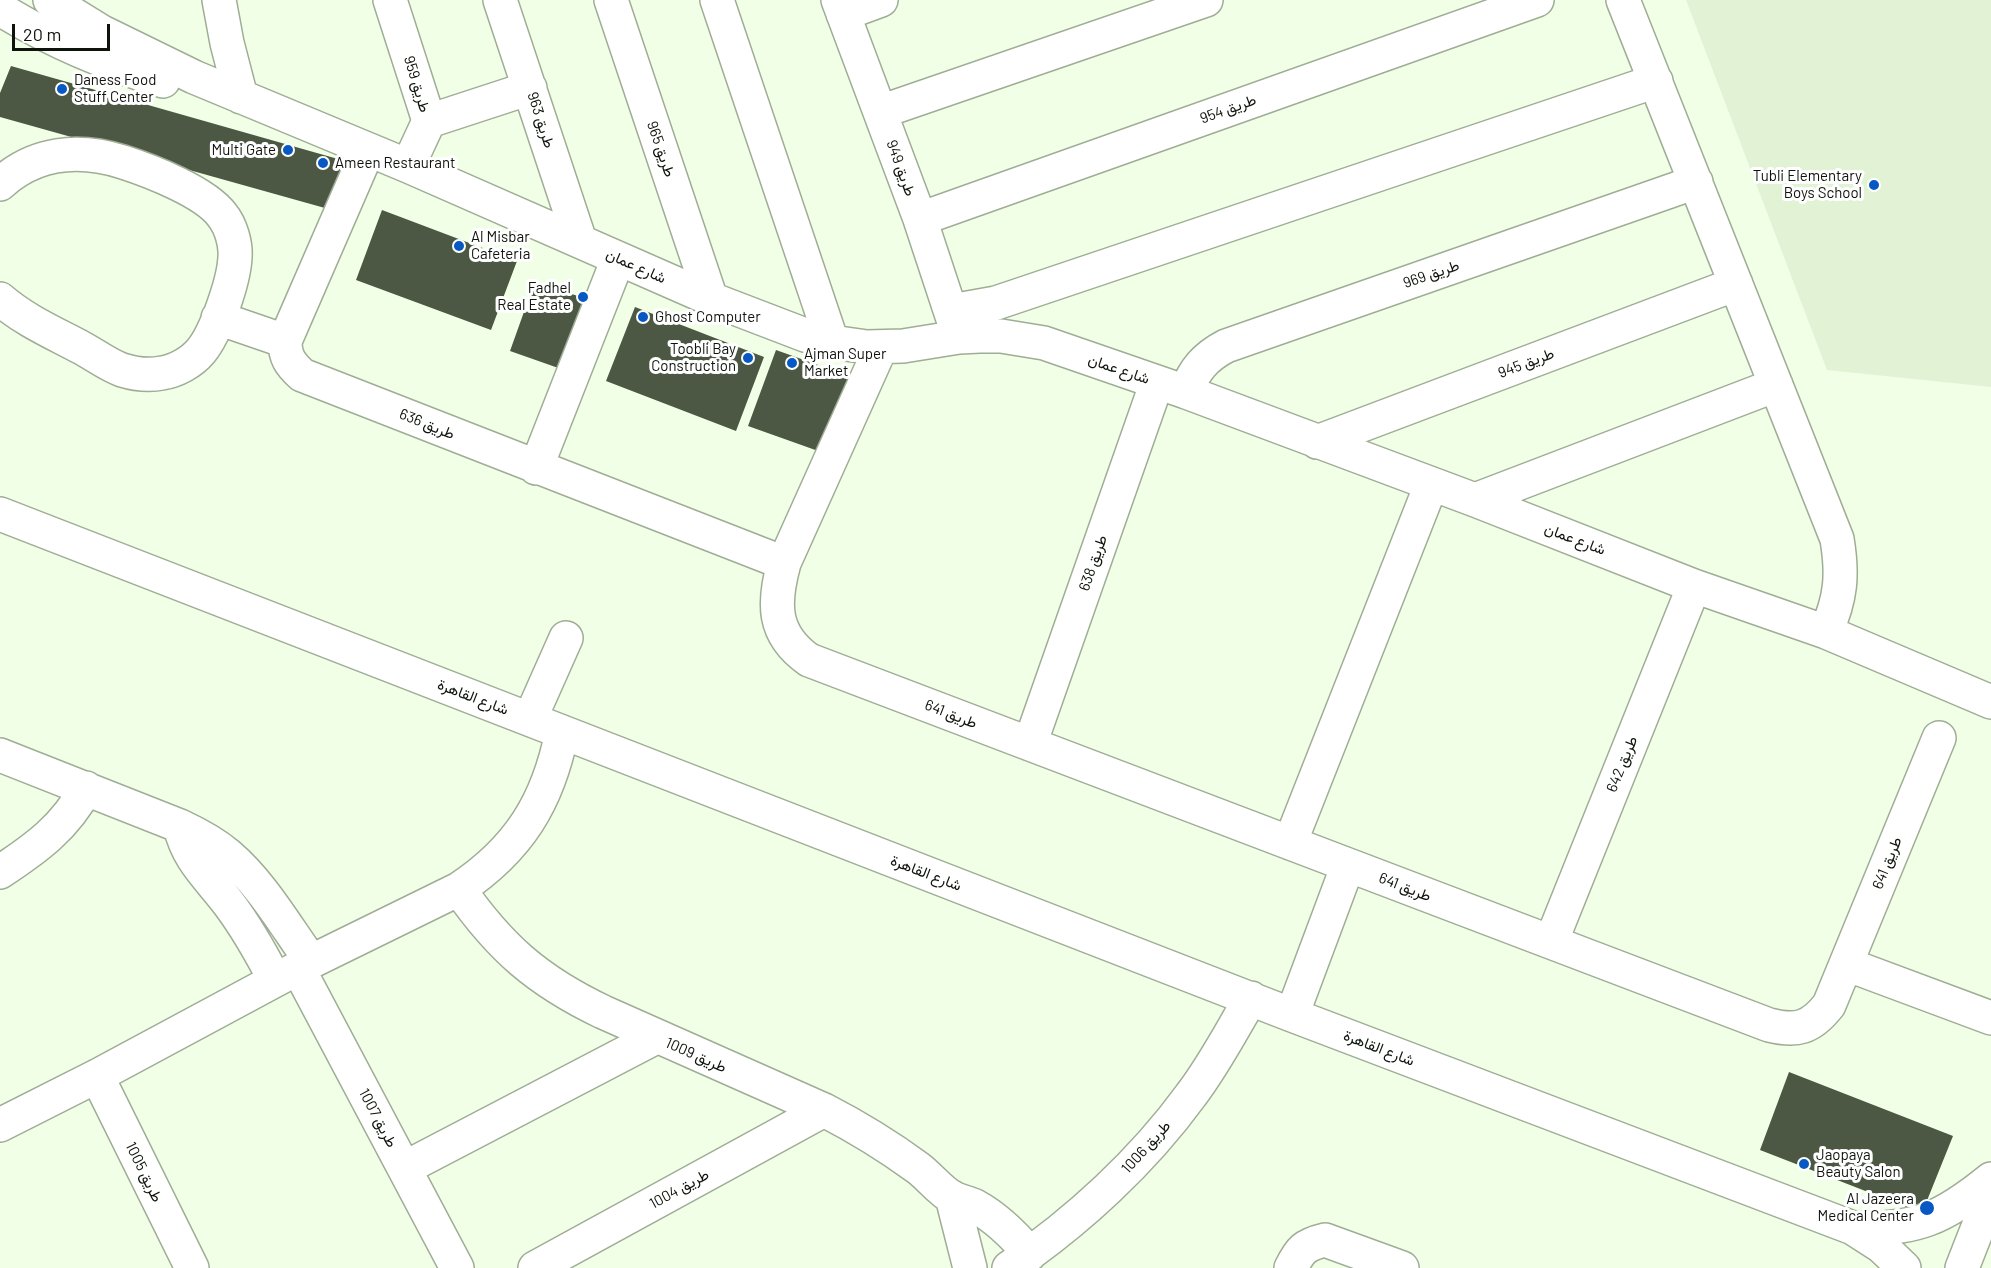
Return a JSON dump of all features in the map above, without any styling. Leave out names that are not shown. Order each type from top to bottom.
[{"type":"street","name":"شارع عمان","points":[[50,0],[102,32],[148,56],[408,166],[711,299],[805,335],[832,342],[881,346],[921,344],[955,324],[1001,336],[1044,343],[1172,387],[1475,500],[1694,586],[1826,632],[1991,702]]},
{"type":"street","points":[[219,0],[227,43],[242,97]]},
{"type":"street","name":"طريق 959","points":[[390,0],[429,121],[408,166]]},
{"type":"street","name":"طريق 963","points":[[500,0],[580,241]]},
{"type":"street","name":"طريق 965","points":[[611,0],[711,299]]},
{"type":"street","points":[[717,0],[832,342]]},
{"type":"street","points":[[841,7],[881,0]]},
{"type":"street","points":[[880,112],[1206,0]]},
{"type":"street","name":"طريق 954","points":[[920,219],[1537,0]]},
{"type":"street","points":[[1623,0],[1837,539],[1841,562],[1841,586],[1826,632]]},
{"type":"street","name":"طريق 949","points":[[841,7],[920,219],[955,324]]},
{"type":"street","name":"شارع عمان","points":[[0,9],[38,33],[139,74],[206,93],[242,97]]},
{"type":"street","points":[[955,324],[996,303],[1656,81]]},
{"type":"street","points":[[429,121],[530,88]]},
{"type":"street","points":[[218,318],[285,340],[368,150]]},
{"type":"street","points":[[0,184],[15,171],[37,160],[62,154],[86,154],[109,158],[192,191],[210,201],[224,216],[233,235],[236,255],[233,276],[218,318],[202,350],[185,365],[164,373],[141,375],[119,369],[15,312],[0,299]]},
{"type":"street","name":"طريق 969","points":[[1172,387],[1191,377],[1200,364],[1226,346],[1696,182]]},
{"type":"street","points":[[536,468],[618,259]]},
{"type":"street","name":"طريق 945","points":[[1317,442],[1736,284]]},
{"type":"street","name":"طريق 636","points":[[285,340],[285,352],[290,364],[302,375],[784,563]]},
{"type":"street","name":"طريق 641","points":[[881,346],[784,563],[779,582],[778,617],[784,635],[796,650],[809,660],[1769,1025],[1786,1029],[1803,1027],[1819,1019],[1829,1005],[1939,738]]},
{"type":"street","points":[[1475,500],[1776,384]]},
{"type":"street","name":"طريق 638","points":[[1030,744],[1172,387]]},
{"type":"street","points":[[1290,843],[1431,485]]},
{"type":"street","name":"شارع القاهرة","points":[[0,514],[1292,1015],[1853,1228],[1881,1246],[1904,1268]]},
{"type":"street","name":"طريق 642","points":[[1551,942],[1694,586]]},
{"type":"street","points":[[530,719],[566,638]]},
{"type":"street","points":[[0,1125],[97,1076],[294,970],[459,889],[482,873],[521,833],[536,810],[557,759],[562,732]]},
{"type":"street","name":"طريق 1007","points":[[0,754],[180,826],[183,840],[196,865],[244,924],[294,970],[405,1168],[457,1268]]},
{"type":"street","points":[[0,872],[32,852],[51,836],[66,820],[86,788]]},
{"type":"street","points":[[1292,1015],[1348,865]]},
{"type":"street","name":"طريق 1009","points":[[459,889],[485,924],[523,964],[574,998],[656,1037],[824,1110],[890,1147],[952,1197],[992,1216],[1013,1233],[1020,1261]]},
{"type":"street","points":[[1846,964],[1991,1018]]},
{"type":"street","name":"طريق 1006","points":[[1020,1261],[1105,1191],[1147,1148],[1192,1095],[1251,998]]},
{"type":"street","points":[[405,1168],[656,1037]]},
{"type":"street","name":"طريق 1005","points":[[97,1076],[189,1267]]},
{"type":"street","name":"طريق 1004","points":[[535,1268],[824,1110]]},
{"type":"street","name":"شارع القاهرة","points":[[1853,1228],[1885,1229],[1916,1224],[1946,1213],[1991,1179]]},
{"type":"street","points":[[1962,1268],[1991,1194]]},
{"type":"street","points":[[952,1197],[970,1268]]},
{"type":"street","points":[[1291,1268],[1300,1251],[1325,1240],[1401,1268]]},
{"type":"shaded area","name":"Tubli Elementary Boys School","points":[[1686,0],[1991,0],[1991,387],[1827,370]]},
{"type":"building","points":[[11,66],[345,161],[332,210],[0,117],[0,93]]},
{"type":"building","points":[[382,210],[517,261],[491,330],[356,280]]},
{"type":"building","points":[[535,281],[589,300],[564,370],[510,351]]},
{"type":"building","points":[[635,307],[764,357],[736,431],[606,381]]},
{"type":"building","points":[[776,350],[849,376],[821,452],[748,426]]},
{"type":"building","points":[[1789,1072],[1953,1136],[1922,1213],[1760,1150]]},
{"type":"place","name":"Daness Food Stuff Center","points":[[62,89]]},
{"type":"place","name":"Multi Gate","points":[[288,150]]},
{"type":"place","name":"Ameen Restaurant","points":[[323,163]]},
{"type":"place","name":"Tubli Elementary Boys School","points":[[1874,185]]},
{"type":"place","name":"Al Misbar Cafeteria","points":[[459,246]]},
{"type":"place","name":"Fadhel Real Estate","points":[[583,297]]},
{"type":"place","name":"Ghost Computer","points":[[643,317]]},
{"type":"place","name":"Toobli Bay Construction","points":[[748,358]]},
{"type":"place","name":"Ajman Super Market","points":[[792,363]]},
{"type":"place","name":"Jaopaya Beauty Salon","points":[[1804,1164]]},
{"type":"place","name":"Al Jazeera Medical Center","points":[[1927,1208]]}]
